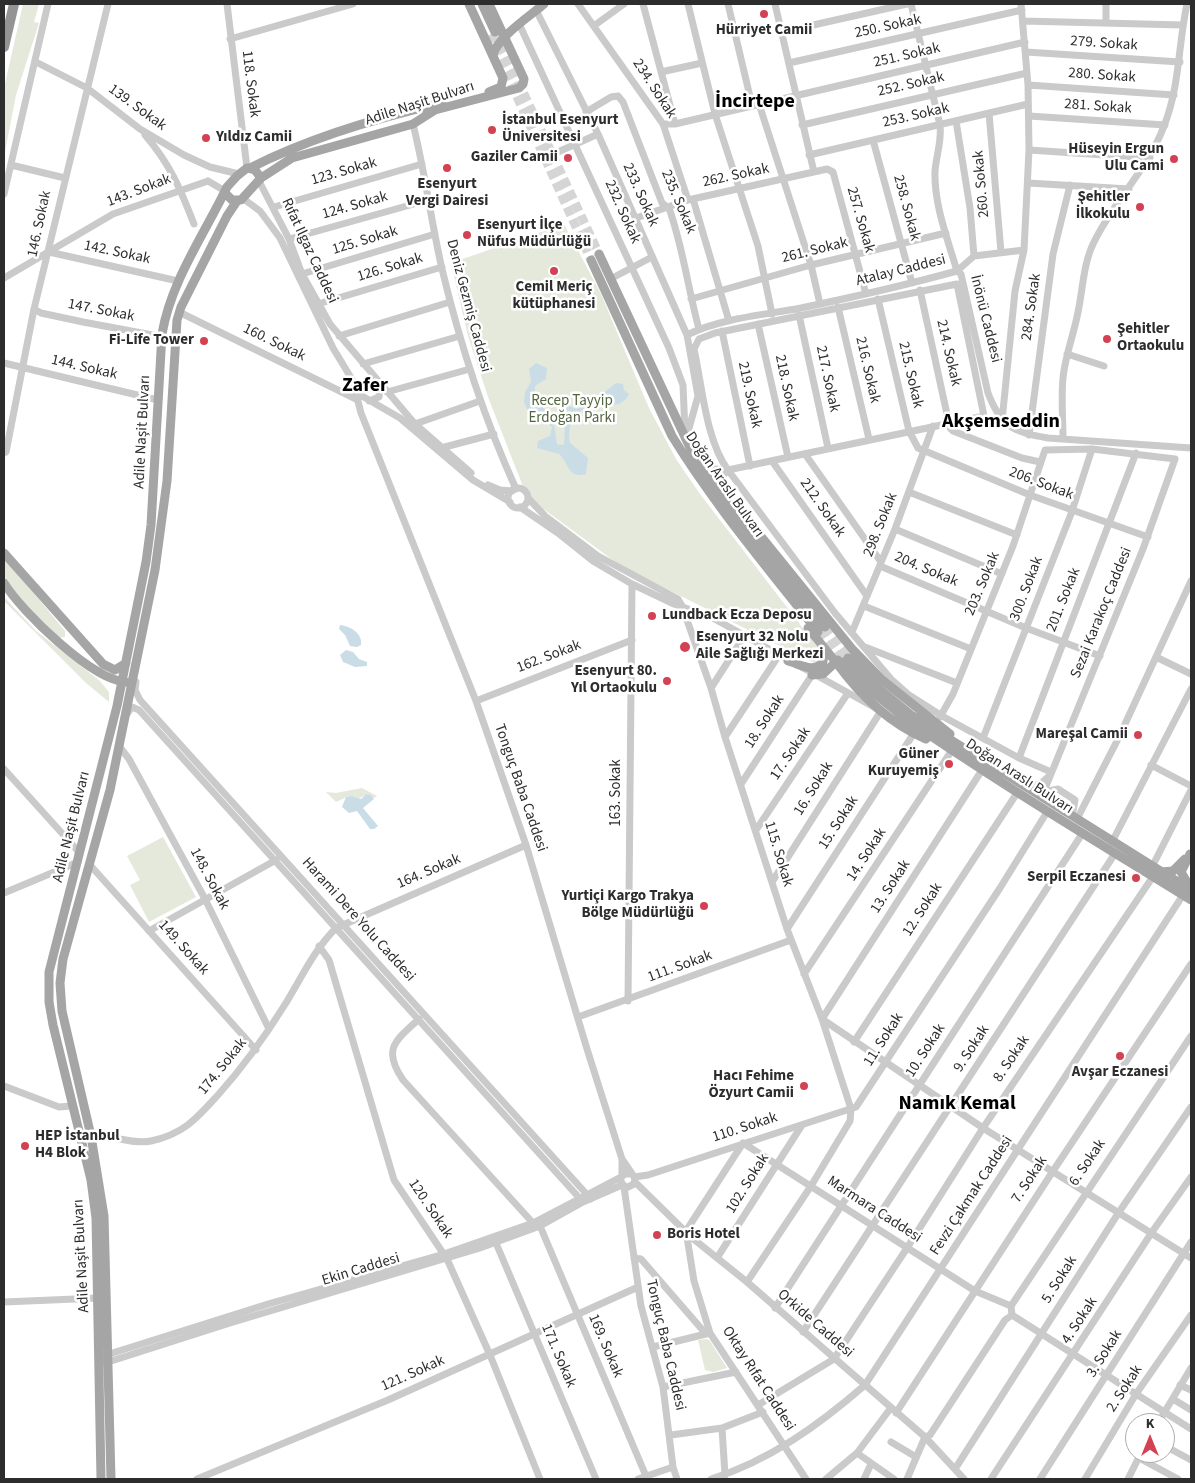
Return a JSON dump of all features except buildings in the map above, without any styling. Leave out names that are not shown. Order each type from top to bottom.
[{"type":"highway","points":[[4,47],[14,4]]},
{"type":"main road","points":[[469,4],[492,33],[506,42],[521,73],[520,80],[517,83],[507,84],[493,56],[492,33],[489,4]]},
{"type":"main road","points":[[474,4],[492,33]]},
{"type":"main road","points":[[482,4],[492,33]]},
{"type":"main road","points":[[493,56],[497,46],[506,42],[544,4]]},
{"type":"main road","points":[[492,33],[519,28],[551,4]]},
{"type":"main road","name":"Adile Naşit Bulvarı","points":[[101,1479],[104,1360],[104,1216],[91,1136],[61,1005],[61,972],[72,925],[108,799],[162,528],[174,335],[179,312],[226,216],[261,178],[292,158],[413,124],[435,110],[519,88],[523,84],[521,73]]},
{"type":"main road","name":"Adile Naşit Bulvarı","points":[[111,1479],[95,1208],[91,1180],[71,1106],[53,1025],[48,986],[49,972],[61,922],[78,862],[122,682],[151,525],[158,400],[166,312],[178,281],[225,192],[239,174],[293,148],[337,131],[401,112],[493,91],[501,87],[503,78]]},
{"type":"main road","name":"Adile Naşit Bulvarı","points":[[341,144],[352,136],[400,122]]},
{"type":"main road","name":"Adile Naşit Bulvarı","points":[[337,131],[352,136]]},
{"type":"main road","points":[[249,168],[258,172],[261,178]]},
{"type":"main road","points":[[225,192],[239,200]]},
{"type":"main road","name":"Doğan Araslı Bulvarı","points":[[599,254],[686,439],[701,468],[727,509]]},
{"type":"main road","name":"Doğan Araslı Bulvarı","points":[[591,260],[672,436],[821,630]]},
{"type":"main road","points":[[616,276],[616,281],[665,387],[666,397]]},
{"type":"main road","points":[[727,509],[770,546],[850,645],[887,685],[944,728],[954,746]]},
{"type":"main road","points":[[727,509],[752,557],[822,646],[840,661],[851,682],[881,711],[914,733],[954,746],[1025,785],[1152,867],[1156,875],[1191,889]]},
{"type":"main road","points":[[4,553],[69,628],[107,667],[115,670],[126,663]]},
{"type":"main road","points":[[4,583],[25,611],[100,672],[113,680],[122,682],[129,682],[132,678]]},
{"type":"main road","points":[[788,661],[812,669],[817,668],[823,662],[819,636],[830,627],[837,628]]},
{"type":"main road","points":[[56,638],[62,641],[69,639],[69,628]]},
{"type":"main road","points":[[812,675],[823,674],[840,661],[848,652],[850,645]]},
{"type":"main road","name":"Doğan Araslı Bulvarı","points":[[840,661],[889,708],[954,746],[982,770],[1016,793],[1114,855],[1156,875],[1191,900]]},
{"type":"main road","points":[[100,672],[115,691],[114,716]]},
{"type":"main road","points":[[1156,875],[1174,871],[1191,853]]},
{"type":"main road","points":[[1191,853],[1181,872],[1191,889]]},
{"type":"main road","points":[[78,862],[90,865]]},
{"type":"main road","points":[[61,922],[72,925]]},
{"type":"street","points":[[4,194],[48,4]]},
{"type":"street","name":"146. Sokak","points":[[5,451],[34,309],[108,4]]},
{"type":"street","name":"118. Sokak","points":[[227,4],[230,39],[249,168]]},
{"type":"street","points":[[230,39],[353,4]]},
{"type":"street","name":"234. Sokak","points":[[578,4],[595,25],[663,124],[691,200],[729,322]]},
{"type":"street","points":[[595,25],[624,4]]},
{"type":"street","points":[[643,4],[675,124]]},
{"type":"street","points":[[688,4],[716,114],[758,246],[772,314]]},
{"type":"street","points":[[728,4],[756,105],[811,265],[820,304]]},
{"type":"street","points":[[775,4],[814,172]]},
{"type":"street","points":[[782,32],[907,4]]},
{"type":"street","name":"İnönü Caddesi","points":[[911,4],[940,125],[941,146],[935,171],[946,233],[957,271],[962,274],[988,393],[994,409],[1002,421]]},
{"type":"street","points":[[1106,4],[1106,22]]},
{"type":"street","points":[[1063,439],[1062,379],[1078,312],[1087,260],[1093,243],[1107,218],[1150,158],[1165,126],[1174,95],[1180,62],[1182,25],[1187,4]]},
{"type":"street","points":[[1022,7],[1028,85],[1028,183],[1024,250],[1015,291],[1002,421],[1010,428],[1029,435],[1191,448]]},
{"type":"street","name":"250. Sokak","points":[[789,63],[918,34],[1022,7]]},
{"type":"street","name":"233. Sokak","points":[[538,14],[598,134],[687,335],[698,396],[686,439]]},
{"type":"street","points":[[1022,21],[1182,25]]},
{"type":"street","name":"232. Sokak","points":[[519,28],[576,143],[669,348],[683,385],[686,439]]},
{"type":"street","name":"251. Sokak","points":[[663,124],[675,124],[795,94],[1025,42]]},
{"type":"street","name":"279. Sokak","points":[[1026,52],[1180,62]]},
{"type":"street","name":"139. Sokak","points":[[36,62],[87,88],[140,129],[163,143],[210,167],[239,174]]},
{"type":"street","points":[[661,72],[702,63]]},
{"type":"street","name":"252. Sokak","points":[[802,125],[1027,73]]},
{"type":"street","name":"280. Sokak","points":[[1028,85],[1174,95]]},
{"type":"street","name":"235. Sokak","points":[[586,112],[610,97],[618,96],[623,102],[662,204],[669,208],[680,238],[691,299],[699,329]]},
{"type":"street","name":"253. Sokak","points":[[810,155],[1028,104]]},
{"type":"street","name":"260. Sokak","points":[[989,113],[1002,252]]},
{"type":"street","name":"281. Sokak","points":[[1029,116],[1165,126]]},
{"type":"street","points":[[956,121],[970,208],[974,256],[1024,250]]},
{"type":"street","name":"Deniz Gezmiş Caddesi","points":[[413,124],[450,302],[480,401],[514,490]]},
{"type":"street","points":[[140,129],[164,158],[181,189],[194,224]]},
{"type":"street","points":[[558,152],[598,134]]},
{"type":"street","name":"258. Sokak","points":[[873,140],[912,283]]},
{"type":"street","points":[[158,150],[158,146],[163,143]]},
{"type":"street","points":[[1029,150],[1150,158]]},
{"type":"street","name":"123. Sokak","points":[[274,207],[422,164]]},
{"type":"street","points":[[11,165],[65,178]]},
{"type":"street","points":[[210,167],[212,175],[208,181],[225,192]]},
{"type":"street","name":"257. Sokak","points":[[814,172],[827,169],[833,172],[866,294]]},
{"type":"street","name":"262. Sokak","points":[[636,218],[665,206],[814,172]]},
{"type":"street","name":"Rıfat Ilgaz Caddesi","points":[[261,178],[260,183],[274,207],[302,274],[318,304],[353,353],[415,424],[441,448],[488,485],[500,490],[514,490]]},
{"type":"street","name":"143. Sokak","points":[[4,278],[113,214],[208,181]]},
{"type":"street","points":[[1028,183],[1129,189]]},
{"type":"street","name":"284. Sokak","points":[[1029,435],[1053,254],[1070,185]]},
{"type":"street","name":"Rıfat Ilgaz Caddesi","points":[[239,200],[245,200],[260,211],[280,238],[354,386]]},
{"type":"street","name":"124. Sokak","points":[[289,240],[428,200]]},
{"type":"street","name":"261. Sokak","points":[[691,299],[811,265],[946,233]]},
{"type":"street","name":"125. Sokak","points":[[302,274],[435,234]]},
{"type":"street","name":"142. Sokak","points":[[49,252],[178,281]]},
{"type":"street","name":"Atalay Caddesi","points":[[687,335],[699,329],[866,294],[957,271],[974,256]]},
{"type":"street","points":[[616,276],[652,257]]},
{"type":"street","name":"126. Sokak","points":[[318,304],[442,267]]},
{"type":"street","points":[[701,468],[728,470],[750,466],[869,439],[984,416],[956,284],[722,331],[699,339],[694,348],[712,438],[718,458],[728,470],[852,632],[891,679],[909,695],[942,716],[1019,758],[1051,773],[1039,786],[1025,785]]},
{"type":"street","name":"214. Sokak","points":[[920,290],[949,423]]},
{"type":"street","name":"215. Sokak","points":[[878,299],[909,431],[918,448],[925,452]]},
{"type":"street","points":[[340,336],[450,302]]},
{"type":"street","name":"216. Sokak","points":[[838,308],[869,439]]},
{"type":"street","name":"147. Sokak","points":[[34,309],[41,313],[163,337]]},
{"type":"street","name":"160. Sokak","points":[[179,312],[356,399]]},
{"type":"street","name":"217. Sokak","points":[[799,315],[828,448]]},
{"type":"street","name":"218. Sokak","points":[[758,324],[788,457]]},
{"type":"street","name":"219. Sokak","points":[[722,331],[750,466]]},
{"type":"street","points":[[363,364],[460,336]]},
{"type":"street","points":[[341,363],[341,357],[344,353],[353,353]]},
{"type":"street","points":[[1067,354],[1104,366]]},
{"type":"street","name":"144. Sokak","points":[[4,363],[158,400]]},
{"type":"street","points":[[387,392],[470,369]]},
{"type":"street","points":[[364,419],[365,406],[369,401],[379,397],[380,385]]},
{"type":"street","points":[[354,386],[369,401],[400,418],[473,480],[510,502],[514,507],[526,504],[528,498]]},
{"type":"street","name":"Tonguç Baba Caddesi","points":[[354,386],[356,399],[476,701],[526,845],[629,1181],[625,1200],[641,1306],[663,1387],[671,1435],[672,1479]]},
{"type":"street","points":[[415,424],[480,401]]},
{"type":"street","points":[[949,423],[954,431],[1022,458],[1040,462]]},
{"type":"street","name":"298. Sokak","points":[[852,632],[895,529],[933,426]]},
{"type":"street","points":[[441,448],[494,434]]},
{"type":"street","points":[[1092,449],[1136,453]]},
{"type":"street","name":"203. Sokak","points":[[942,716],[1002,574],[1045,450],[1092,449]]},
{"type":"street","name":"300. Sokak","points":[[983,738],[1072,510],[1092,449]]},
{"type":"street","name":"206. Sokak","points":[[925,452],[1030,495],[1148,537]]},
{"type":"street","name":"Sezai Karakoç Caddesi","points":[[1042,796],[1148,537],[1175,459],[1136,453]]},
{"type":"street","name":"201. Sokak","points":[[1019,758],[1062,641],[1136,453]]},
{"type":"street","points":[[805,454],[880,564]]},
{"type":"street","name":"212. Sokak","points":[[772,461],[867,596]]},
{"type":"street","points":[[714,486],[728,470]]},
{"type":"street","points":[[510,502],[509,496],[514,490],[524,490],[528,498],[545,516],[598,556],[678,599],[682,606]]},
{"type":"street","points":[[909,492],[1017,535]]},
{"type":"street","points":[[520,507],[558,533],[593,561],[632,584],[674,604],[711,617],[812,675],[881,711]]},
{"type":"street","points":[[895,529],[1002,574]]},
{"type":"street","name":"204. Sokak","points":[[880,564],[1026,628],[1100,656]]},
{"type":"street","points":[[1074,818],[1119,737],[1191,581]]},
{"type":"street","name":"163. Sokak","points":[[628,1001],[632,584]]},
{"type":"street","name":"115. Sokak","points":[[682,606],[711,688],[724,737],[791,940],[822,1019],[851,1109]]},
{"type":"street","points":[[864,606],[971,649]]},
{"type":"street","points":[[711,688],[745,635]]},
{"type":"street","name":"162. Sokak","points":[[476,701],[632,640]]},
{"type":"street","points":[[865,647],[957,684]]},
{"type":"street","name":"Harami Dere Yolu Caddesi","points":[[139,648],[136,693],[262,834],[382,980],[581,1200]]},
{"type":"street","points":[[724,737],[779,656]]},
{"type":"street","points":[[1156,656],[1191,674]]},
{"type":"street","name":"18. Sokak","points":[[741,784],[812,675]]},
{"type":"street","points":[[1112,842],[1191,690]]},
{"type":"street","name":"17. Sokak","points":[[756,830],[848,693]]},
{"type":"street","name":"Harami Dere Yolu Caddesi","points":[[124,718],[132,707],[140,710],[256,839],[388,974],[589,1196]]},
{"type":"street","name":"16. Sokak","points":[[772,882],[881,711]]},
{"type":"street","points":[[933,721],[942,716]]},
{"type":"street","points":[[942,716],[944,728]]},
{"type":"street","name":"15. Sokak","points":[[787,928],[914,733]]},
{"type":"street","name":"148. Sokak","points":[[119,746],[129,759],[205,899],[269,1029]]},
{"type":"street","name":"14. Sokak","points":[[804,974],[954,746]]},
{"type":"street","points":[[1151,765],[1191,786]]},
{"type":"street","points":[[4,769],[78,850],[78,862],[4,893]]},
{"type":"street","name":"13. Sokak","points":[[822,1019],[982,770]]},
{"type":"street","points":[[1042,796],[1048,791],[1058,789],[1075,800],[1074,818]]},
{"type":"street","points":[[1152,867],[1191,790]]},
{"type":"street","name":"12. Sokak","points":[[854,1042],[1016,793]]},
{"type":"street","name":"11. Sokak","points":[[747,1282],[811,1186],[850,1121],[851,1109],[856,1107],[886,1064],[1047,812]]},
{"type":"street","points":[[256,839],[262,834]]},
{"type":"street","name":"10. Sokak","points":[[775,1308],[1082,834]]},
{"type":"street","name":"164. Sokak","points":[[339,926],[526,845]]},
{"type":"street","name":"9. Sokak","points":[[803,1332],[1114,855]]},
{"type":"street","points":[[149,930],[276,860]]},
{"type":"street","name":"149. Sokak","points":[[90,865],[256,1050]]},
{"type":"street","name":"8. Sokak","points":[[834,1359],[908,1248],[983,1128],[1156,875]]},
{"type":"street","name":"Fevzi Çakmak Caddesi","points":[[711,1479],[726,1475],[785,1445],[824,1419],[865,1385],[1019,1150],[1182,895]]},
{"type":"street","name":"174. Sokak","points":[[79,1138],[91,1136],[149,1142],[170,1135],[204,1113],[256,1050],[319,946],[339,926]]},
{"type":"street","name":"111. Sokak","points":[[578,1017],[628,1001],[791,940]]},
{"type":"street","name":"120. Sokak","points":[[319,946],[329,960],[394,1180],[446,1257],[490,1356],[540,1479]]},
{"type":"street","name":"7. Sokak","points":[[826,1479],[857,1453],[893,1411],[975,1291],[1191,964]]},
{"type":"street","points":[[382,980],[388,974]]},
{"type":"street","name":"169. Sokak","points":[[419,1019],[395,1043],[392,1054],[393,1065],[403,1080],[536,1224],[646,1476]]},
{"type":"street","points":[[822,1019],[983,1128],[1191,1258]]},
{"type":"street","name":"6. Sokak","points":[[1011,1306],[1191,1036]]},
{"type":"street","points":[[4,1086],[59,1107],[71,1106]]},
{"type":"street","name":"5. Sokak","points":[[955,1469],[1119,1212],[1191,1107]]},
{"type":"street","name":"110. Sokak","points":[[629,1181],[851,1109]]},
{"type":"street","name":"102. Sokak","points":[[717,1258],[802,1125]]},
{"type":"street","points":[[686,1231],[743,1143]]},
{"type":"street","name":"Marmara Caddesi","points":[[743,1143],[975,1291],[1011,1306]]},
{"type":"street","name":"4. Sokak","points":[[992,1479],[1152,1232],[1191,1177]]},
{"type":"street","name":"Ekin Caddesi","points":[[104,1360],[496,1242],[536,1224],[589,1196],[629,1181]]},
{"type":"street","name":"Orkide Caddesi","points":[[629,1181],[645,1191],[686,1231],[925,1437],[964,1479]]},
{"type":"street","name":"Ekin Caddesi","points":[[446,1257],[536,1224]]},
{"type":"street","name":"Oktay Rıfat Caddesi","points":[[686,1231],[694,1281],[708,1333],[785,1445],[802,1478]]},
{"type":"street","name":"171. Sokak","points":[[496,1242],[596,1479]]},
{"type":"street","name":"3. Sokak","points":[[1040,1479],[1191,1242]]},
{"type":"street","points":[[634,1258],[641,1259],[708,1333],[653,1347]]},
{"type":"street","name":"121. Sokak","points":[[196,1479],[490,1356],[638,1287]]},
{"type":"street","points":[[4,1302],[99,1298]]},
{"type":"street","points":[[1011,1306],[1012,1315]]},
{"type":"street","points":[[1012,1315],[1191,1429]]},
{"type":"street","points":[[910,1478],[916,1457],[925,1437],[930,1435],[1005,1320],[1012,1315]]},
{"type":"street","name":"2. Sokak","points":[[1085,1479],[1136,1394],[1191,1315]]},
{"type":"street","points":[[758,1406],[834,1359]]},
{"type":"street","points":[[1164,1412],[1191,1368]]},
{"type":"street","points":[[663,1387],[736,1372]]},
{"type":"street","points":[[1180,1385],[1191,1390]]},
{"type":"street","points":[[1173,1399],[1191,1410]]},
{"type":"street","points":[[671,1435],[722,1428],[763,1412]]},
{"type":"street","points":[[722,1428],[726,1475]]},
{"type":"street","points":[[891,1442],[916,1457]]},
{"type":"street","points":[[1175,1451],[1191,1460]]},
{"type":"street","points":[[857,1453],[892,1479]]},
{"type":"street","points":[[1128,1479],[1136,1463]]},
{"type":"street","points":[[1152,1463],[1178,1479]]},
{"type":"street","points":[[864,1479],[871,1464]]},
{"type":"street","points":[[638,1479],[673,1467]]},
{"type":"street","name":"Tonguç Baba Caddesi","points":[[673,1467],[677,1479]]},
{"type":"green space","points":[[23,4],[39,4],[34,22],[39,23],[16,95],[4,157],[4,88]]},
{"type":"green space","name":"Recep Tayyip Erdoğan Parkı","points":[[564,224],[601,294],[649,408],[676,459],[700,494],[819,649],[822,659],[816,664],[621,566],[534,502],[522,484],[488,397],[468,336],[451,263]]},
{"type":"green space","points":[[4,557],[65,631],[65,637],[60,638],[45,625],[12,590],[4,573]]},
{"type":"green space","points":[[4,597],[36,631],[100,681],[109,692],[109,702],[86,683],[4,601]]},
{"type":"green space","points":[[362,788],[377,796],[374,798],[367,794],[358,799],[349,796],[336,802],[326,792],[336,793]]},
{"type":"green space","points":[[163,837],[196,897],[149,922],[130,885],[140,880],[127,856]]},
{"type":"green space","points":[[707,1339],[727,1368],[713,1372],[705,1370],[698,1340]]},
{"type":"water","points":[[536,363],[547,368],[546,379],[535,386],[535,393],[541,400],[552,397],[576,409],[581,407],[585,399],[601,395],[616,383],[623,384],[624,390],[629,394],[620,403],[599,406],[592,414],[583,410],[573,419],[569,433],[570,443],[588,458],[586,474],[572,473],[559,454],[537,448],[538,441],[550,436],[552,427],[542,418],[538,422],[529,414],[524,402],[525,392],[531,382],[529,369]],"holes":[[[552,401],[558,408],[572,412],[565,420],[564,444],[562,445],[557,444],[554,423],[543,407]]]},
{"type":"water","points":[[340,625],[355,631],[360,637],[361,645],[357,647],[350,646],[345,635],[339,629]]},
{"type":"water","points":[[346,650],[353,652],[359,659],[367,662],[367,666],[355,667],[343,662],[340,655]]},
{"type":"water","points":[[366,794],[371,795],[374,799],[363,808],[378,826],[374,829],[370,829],[357,811],[349,813],[342,807],[346,797],[351,796],[361,799]]},
{"type":"tunnel","points":[[495,32],[599,254]]},
{"type":"tunnel","points":[[489,35],[591,260]]},
{"type":"tunnel","points":[[825,627],[848,658]]},
{"type":"tunnel","points":[[818,632],[843,662]]},
{"type":"place","name":"Hürriyet Camii","points":[[764,14]]},
{"type":"place","name":"İstanbul Esenyurt Üniversitesi","points":[[492,130]]},
{"type":"place","name":"Yıldız Camii","points":[[206,138]]},
{"type":"place","name":"Gaziler Camii","points":[[568,158]]},
{"type":"place","name":"Hüseyin Ergun Ulu Cami","points":[[1174,159]]},
{"type":"place","name":"Esenyurt Vergi Dairesi","points":[[447,168]]},
{"type":"place","name":"Şehitler İlkokulu","points":[[1140,207]]},
{"type":"place","name":"Esenyurt İlçe Nüfus Müdürlüğü","points":[[467,235]]},
{"type":"place","name":"Cemil Meriç kütüphanesi","points":[[554,271]]},
{"type":"place","name":"Şehitler Ortaokulu","points":[[1107,339]]},
{"type":"place","name":"Fi-Life Tower","points":[[204,341]]},
{"type":"place","name":"Lundback Ecza Deposu","points":[[652,616]]},
{"type":"place","name":"Esenyurt 32 Nolu Aile Sağlığı Merkezi","points":[[685,647]]},
{"type":"place","name":"Esenyurt 80. Yıl Ortaokulu","points":[[667,681]]},
{"type":"place","name":"Mareşal Camii","points":[[1138,735]]},
{"type":"place","name":"Güner Kuruyemiş","points":[[949,764]]},
{"type":"place","name":"Serpil Eczanesi","points":[[1136,878]]},
{"type":"place","name":"Yurtiçi Kargo Trakya Bölge Müdürlüğü","points":[[704,906]]},
{"type":"place","name":"Avşar Eczanesi","points":[[1120,1056]]},
{"type":"place","name":"Hacı Fehime Özyurt Camii","points":[[804,1086]]},
{"type":"place","name":"HEP İstanbul H4 Blok","points":[[25,1146]]},
{"type":"place","name":"Boris Hotel","points":[[657,1235]]},
{"type":"district","name":"İncirtepe","points":[[755,103]]},
{"type":"district","name":"Zafer","points":[[365,387]]},
{"type":"district","name":"Akşemseddin","points":[[1001,423]]},
{"type":"district","name":"Namık Kemal","points":[[957,1105]]}]
